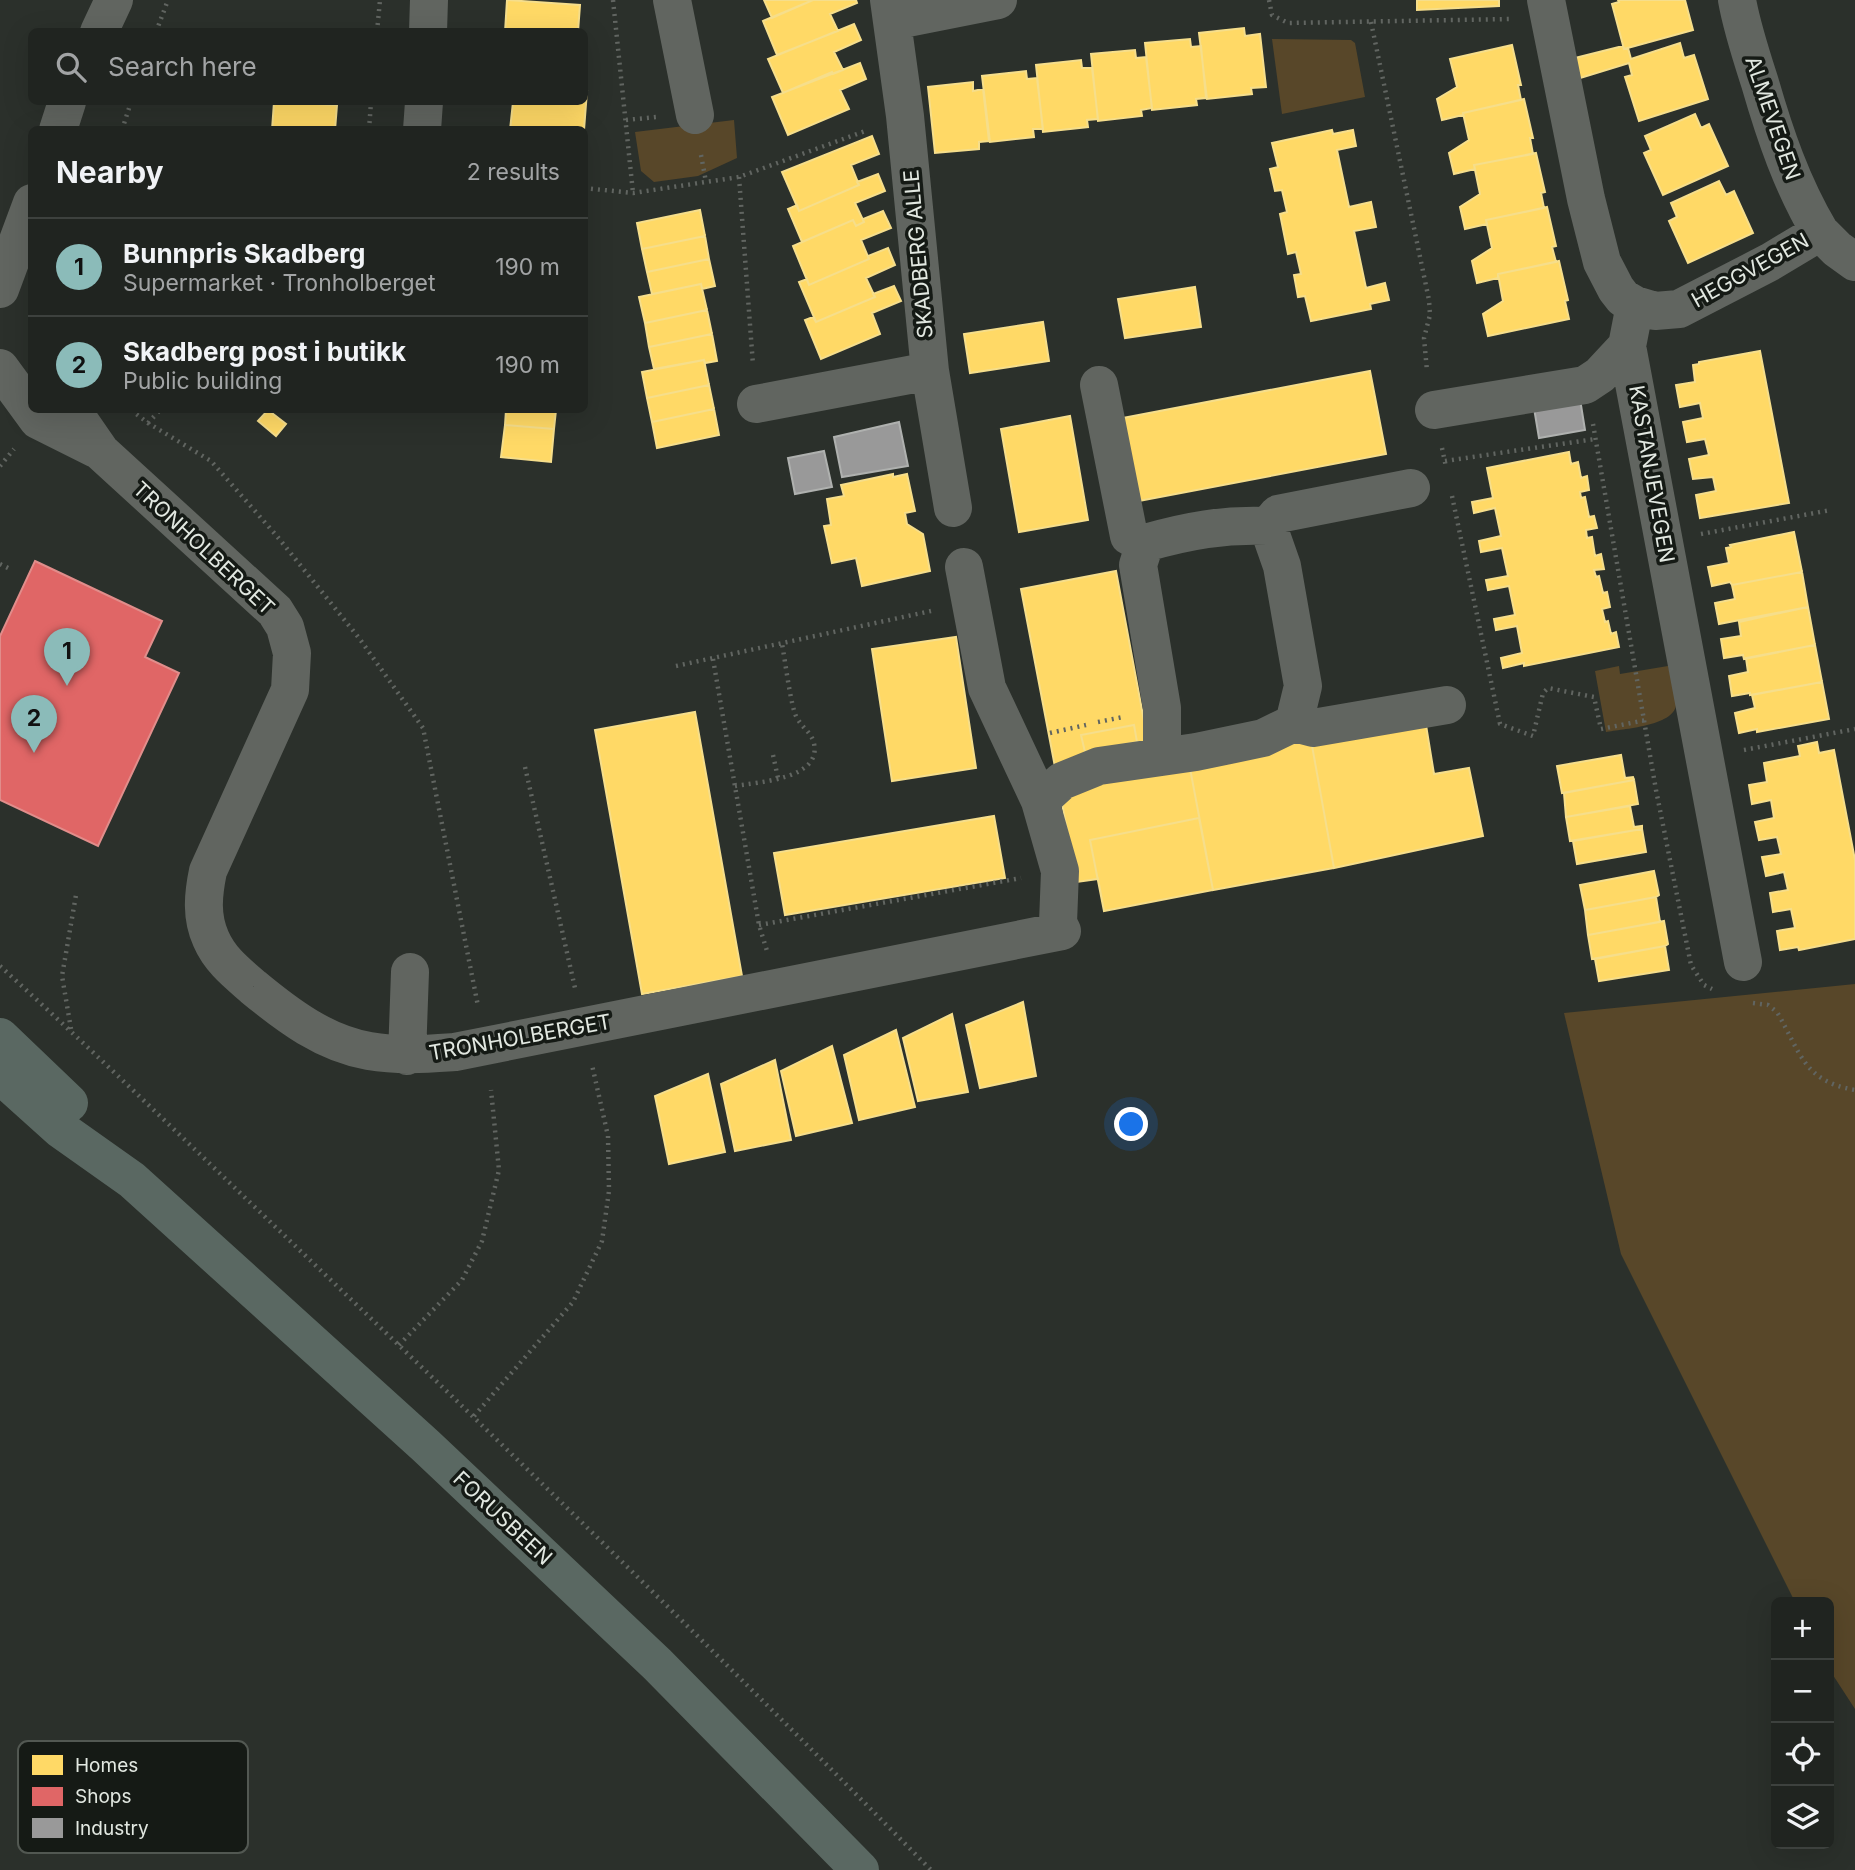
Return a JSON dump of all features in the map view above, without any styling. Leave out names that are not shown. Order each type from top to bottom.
[{"type":"main road","name":"FORUSBEEN","points":[[0,1037],[76,1110],[132,1180]]},
{"type":"main road","name":"FORUSBEEN","points":[[0,1075],[60,1129],[132,1180],[426,1446],[657,1664],[860,1870]]},
{"type":"street","points":[[83,28],[88,0]]},
{"type":"street","points":[[101,28],[114,0]]},
{"type":"street","points":[[428,28],[429,0]]},
{"type":"street","points":[[673,0],[697,128]]},
{"type":"street","points":[[890,11],[998,0]]},
{"type":"street","name":"ALMEVEGEN","points":[[1737,0],[1766,104],[1791,177],[1820,232]]},
{"type":"street","points":[[1547,8],[1586,199],[1602,262],[1615,289],[1623,298],[1635,304]]},
{"type":"street","name":"SKADBERG ALLE","points":[[890,11],[905,116],[930,371],[953,508]]},
{"type":"street","points":[[59,126],[66,105]]},
{"type":"street","points":[[422,126],[424,105]]},
{"type":"street","points":[[0,289],[28,214]]},
{"type":"street","name":"HEGGVEGEN","points":[[1635,304],[1655,311],[1679,309],[1759,268],[1820,232],[1855,262]]},
{"type":"street","name":"KASTANJEVEGEN","points":[[1635,304],[1627,346],[1743,962]]},
{"type":"street","points":[[1434,410],[1585,385],[1600,375],[1627,346]]},
{"type":"street","points":[[0,352],[28,370]]},
{"type":"street","name":"TRONHOLBERGET","points":[[0,368],[28,406]]},
{"type":"street","points":[[756,404],[930,371]]},
{"type":"street","points":[[1099,385],[1129,536],[1145,543],[1190,530],[1241,524],[1268,526]]},
{"type":"street","name":"TRONHOLBERGET","points":[[33,413],[38,420],[101,452]]},
{"type":"street","name":"TRONHOLBERGET","points":[[74,413],[101,452],[275,611],[285,627],[292,653],[289,690],[208,871],[203,895],[204,920],[211,941],[226,963],[286,1014],[337,1042],[357,1048],[407,1056],[588,1044],[1062,931],[1058,923],[1060,871],[1040,801],[987,688],[968,585]]},
{"type":"street","points":[[1268,526],[1278,514],[1411,488]]},
{"type":"street","points":[[1268,526],[1282,566],[1303,686],[1294,723]]},
{"type":"street","points":[[1145,543],[1138,565],[1162,708],[1161,757]]},
{"type":"street","points":[[1040,801],[1062,781],[1099,766],[1196,752],[1263,738],[1294,723],[1313,728],[1447,705]]},
{"type":"street","points":[[407,1056],[410,972]]},
{"type":"path","points":[[158,28],[168,0]]},
{"type":"path","points":[[377,28],[380,0]]},
{"type":"path","points":[[613,0],[633,193]]},
{"type":"path","points":[[1269,0],[1272,15],[1288,23],[1371,22],[1547,8]]},
{"type":"path","points":[[1371,22],[1429,300],[1430,315],[1424,338],[1434,410],[1448,475]]},
{"type":"path","points":[[123,126],[130,105]]},
{"type":"path","points":[[369,126],[371,105]]},
{"type":"path","points":[[588,188],[633,193],[738,177],[905,116]]},
{"type":"path","points":[[697,128],[706,182]]},
{"type":"path","points":[[738,177],[756,404]]},
{"type":"path","points":[[1585,385],[1646,720],[1656,790],[1691,965],[1704,985],[1717,991]]},
{"type":"path","points":[[135,413],[211,461],[276,535],[359,638],[424,728],[480,1014]]},
{"type":"path","points":[[148,423],[157,413]]},
{"type":"path","points":[[1445,461],[1595,439]]},
{"type":"path","points":[[1450,489],[1500,724],[1533,736],[1543,693],[1548,688],[1594,697],[1601,729],[1646,720]]},
{"type":"path","points":[[1612,544],[1652,535],[1682,537],[1831,510]]},
{"type":"path","points":[[0,564],[10,569]]},
{"type":"path","points":[[676,666],[782,644],[968,585]]},
{"type":"path","points":[[735,786],[795,775],[804,770],[812,755],[814,744],[808,731],[796,717],[782,644]]},
{"type":"path","points":[[713,659],[760,925],[1060,871]]},
{"type":"path","points":[[1705,758],[1855,729]]},
{"type":"path","points":[[773,755],[778,778]]},
{"type":"path","points":[[473,1416],[573,1302],[602,1241],[609,1191],[608,1136],[525,767]]},
{"type":"path","points":[[71,1030],[62,976],[76,895]]},
{"type":"path","points":[[0,966],[71,1030],[473,1416],[742,1678],[931,1870]]},
{"type":"path","points":[[1742,1000],[1768,1005],[1777,1012],[1810,1070],[1820,1080],[1835,1087],[1855,1090]]},
{"type":"path","points":[[399,1345],[462,1280],[482,1241],[499,1170],[491,1090]]},
{"type":"shaded area","points":[[1272,39],[1351,40],[1355,43],[1365,97],[1282,114]]},
{"type":"shaded area","points":[[734,120],[737,158],[698,176],[654,182],[641,171],[635,132]]},
{"type":"shaded area","points":[[1619,666],[1620,674],[1668,666],[1676,695],[1673,712],[1657,722],[1606,732],[1595,671]]},
{"type":"shaded area","points":[[1855,984],[1855,1709],[1834,1677],[1834,1597],[1792,1597],[1621,1254],[1564,1013]]},
{"type":"building: Homes","points":[[507,0],[580,5],[578,28],[505,28]]},
{"type":"building: Homes","points":[[764,0],[813,0],[772,18]]},
{"type":"building: Homes","points":[[813,0],[856,0],[857,3],[830,14],[838,31],[777,55],[763,21]]},
{"type":"building: Homes","points":[[1417,0],[1499,0],[1499,6],[1417,10]]},
{"type":"building: Homes","points":[[1618,0],[1685,0],[1693,30],[1624,49],[1612,4],[1619,2]]},
{"type":"building: Homes","points":[[854,24],[861,40],[834,52],[843,70],[783,93],[768,59]]},
{"type":"building: Homes","points":[[1244,28],[1245,36],[1260,34],[1266,87],[1251,88],[1252,94],[1207,99],[1199,33]]},
{"type":"building: Homes","points":[[1190,39],[1191,47],[1201,46],[1206,98],[1196,99],[1197,105],[1152,110],[1145,43]]},
{"type":"building: Homes","points":[[1680,43],[1684,58],[1694,55],[1708,99],[1639,121],[1625,77],[1632,75],[1629,63],[1577,79],[1571,59],[1623,46],[1624,49],[1628,48],[1631,59]]},
{"type":"building: Homes","points":[[1512,45],[1521,85],[1518,85],[1521,100],[1442,120],[1437,99],[1457,87],[1450,59]]},
{"type":"building: Homes","points":[[1135,50],[1136,58],[1146,57],[1152,108],[1141,110],[1142,116],[1098,121],[1091,54]]},
{"type":"building: Homes","points":[[1081,60],[1082,68],[1092,68],[1098,119],[1087,120],[1088,127],[1043,132],[1036,65]]},
{"type":"building: Homes","points":[[860,63],[866,79],[840,90],[849,109],[788,135],[772,97]]},
{"type":"building: Homes","points":[[1026,71],[1027,79],[1037,78],[1043,129],[1033,129],[1034,137],[990,142],[982,76]]},
{"type":"building: Homes","points":[[973,82],[973,91],[983,89],[989,141],[979,142],[979,149],[935,153],[928,87]]},
{"type":"building: Homes","points":[[1524,99],[1533,138],[1530,138],[1533,154],[1474,165],[1475,169],[1454,174],[1449,153],[1469,140],[1463,113]]},
{"type":"building: Homes","points":[[274,105],[337,105],[335,126],[272,126]]},
{"type":"building: Homes","points":[[513,105],[586,105],[584,126],[510,126]]},
{"type":"building: Homes","points":[[1695,114],[1701,128],[1709,124],[1728,166],[1663,195],[1644,153],[1651,150],[1645,136]]},
{"type":"building: Homes","points":[[1332,130],[1333,134],[1353,130],[1356,146],[1337,150],[1349,207],[1371,202],[1376,227],[1354,231],[1366,288],[1385,283],[1389,300],[1370,304],[1371,309],[1311,321],[1305,296],[1298,297],[1294,275],[1301,274],[1296,252],[1288,254],[1280,214],[1287,212],[1282,190],[1275,191],[1270,169],[1278,167],[1272,143]]},
{"type":"building: Homes","points":[[872,136],[879,154],[851,165],[859,185],[799,211],[782,172]]},
{"type":"building: Homes","points":[[1536,153],[1545,192],[1541,193],[1544,208],[1486,220],[1487,224],[1465,229],[1460,207],[1480,194],[1474,165]]},
{"type":"building: Homes","points":[[878,174],[885,191],[855,203],[864,222],[856,226],[853,220],[802,242],[788,209],[797,205],[799,211]]},
{"type":"building: Homes","points":[[1719,181],[1726,195],[1734,191],[1753,233],[1688,263],[1669,221],[1677,217],[1671,203]]},
{"type":"building: Homes","points":[[1547,207],[1556,246],[1552,247],[1556,262],[1498,274],[1498,278],[1477,283],[1472,261],[1492,248],[1486,220]]},
{"type":"building: Homes","points":[[700,210],[705,236],[642,249],[637,223]]},
{"type":"building: Homes","points":[[883,211],[891,228],[861,240],[869,259],[809,285],[793,246],[853,220],[856,226],[864,222],[863,219]]},
{"type":"building: Homes","points":[[705,236],[709,259],[647,272],[642,249]]},
{"type":"building: Homes","points":[[888,248],[895,265],[866,278],[875,297],[816,322],[799,282],[807,279],[809,285]]},
{"type":"building: Homes","points":[[709,259],[715,286],[702,289],[701,284],[652,294],[647,272]]},
{"type":"building: Homes","points":[[1559,261],[1568,300],[1565,301],[1569,319],[1488,336],[1483,314],[1503,301],[1498,274]]},
{"type":"building: Homes","points":[[701,284],[707,310],[645,323],[639,297]]},
{"type":"building: Homes","points":[[894,286],[901,301],[872,313],[880,334],[821,359],[805,320],[813,317],[816,322]]},
{"type":"building: Homes","points":[[1195,287],[1201,327],[1125,338],[1118,299]]},
{"type":"building: Homes","points":[[707,310],[712,334],[649,347],[645,323]]},
{"type":"building: Homes","points":[[1043,322],[1049,361],[970,373],[964,334]]},
{"type":"building: Homes","points":[[712,334],[717,361],[705,363],[704,360],[654,369],[649,347]]},
{"type":"building: Homes","points":[[1760,351],[1789,503],[1700,518],[1696,495],[1716,491],[1713,477],[1693,479],[1689,459],[1709,455],[1705,439],[1687,442],[1683,422],[1703,418],[1700,403],[1680,407],[1676,385],[1695,382],[1693,365],[1699,362]]},
{"type":"building: Homes","points":[[704,360],[709,385],[647,398],[642,372]]},
{"type":"building: Homes","points":[[1370,371],[1386,454],[1128,503],[1112,420]]},
{"type":"building: Homes","points":[[709,385],[714,409],[652,422],[647,398]]},
{"type":"building: Homes","points":[[714,409],[719,435],[657,448],[652,422]]},
{"type":"building: Homes","points":[[265,413],[272,413],[286,424],[276,436],[258,421]]},
{"type":"building: Homes","points":[[506,413],[556,413],[554,429],[505,425]]},
{"type":"building: Homes","points":[[1070,416],[1088,520],[1019,532],[1001,429]]},
{"type":"building: Homes","points":[[505,425],[554,429],[551,462],[501,457]]},
{"type":"building: Homes","points":[[1569,452],[1571,464],[1578,462],[1581,478],[1587,476],[1589,490],[1580,492],[1581,498],[1585,497],[1589,517],[1594,516],[1597,528],[1586,530],[1587,538],[1592,537],[1595,556],[1601,554],[1604,569],[1594,570],[1596,577],[1599,576],[1603,593],[1607,592],[1610,607],[1602,609],[1605,622],[1608,621],[1611,634],[1616,632],[1619,647],[1503,668],[1501,658],[1522,653],[1517,626],[1496,630],[1494,619],[1515,615],[1509,586],[1488,590],[1486,580],[1508,576],[1502,548],[1481,552],[1479,541],[1501,536],[1495,508],[1474,513],[1472,502],[1493,498],[1487,468]]},
{"type":"building: Homes","points":[[893,474],[893,477],[907,474],[915,511],[905,513],[907,524],[923,534],[930,571],[862,586],[856,558],[832,563],[824,526],[831,525],[827,499],[844,496],[841,485]]},
{"type":"building: Homes","points":[[1794,532],[1802,572],[1712,586],[1708,567],[1729,563],[1726,548],[1731,547],[1730,545]]},
{"type":"building: Homes","points":[[1116,571],[1153,769],[1189,763],[1213,890],[1104,911],[1098,879],[1077,882],[1021,589]]},
{"type":"building: Homes","points":[[1802,572],[1808,607],[1719,624],[1715,603],[1735,599],[1732,585]]},
{"type":"building: Homes","points":[[1808,607],[1815,645],[1744,659],[1743,655],[1724,658],[1721,639],[1741,636],[1739,622]]},
{"type":"building: Homes","points":[[956,637],[976,768],[892,781],[872,649]]},
{"type":"building: Homes","points":[[1815,645],[1822,682],[1732,696],[1729,676],[1748,672],[1746,658]]},
{"type":"building: Homes","points":[[1822,682],[1829,719],[1739,733],[1735,713],[1755,708],[1752,695]]},
{"type":"building: Homes","points":[[695,712],[742,976],[642,994],[595,730]]},
{"type":"building: Homes","points":[[1425,719],[1434,774],[1469,768],[1483,836],[1334,868],[1311,740]]},
{"type":"building: Homes","points":[[1134,725],[1137,742],[1085,752],[1081,735]]},
{"type":"building: Homes","points":[[1311,740],[1334,868],[1213,890],[1189,763]]},
{"type":"building: Homes","points":[[1817,742],[1819,753],[1834,750],[1855,860],[1855,939],[1799,950],[1798,947],[1780,950],[1777,931],[1795,928],[1791,909],[1773,912],[1770,893],[1788,890],[1784,872],[1766,876],[1762,857],[1781,854],[1777,837],[1759,840],[1755,822],[1774,818],[1771,800],[1752,804],[1749,785],[1767,782],[1764,763],[1800,756],[1798,746]]},
{"type":"building: Homes","points":[[1621,755],[1625,778],[1633,777],[1634,780],[1562,793],[1557,766]]},
{"type":"building: Homes","points":[[1634,780],[1638,804],[1566,817],[1564,793]]},
{"type":"building: Homes","points":[[1630,806],[1634,827],[1642,826],[1642,829],[1570,841],[1566,817]]},
{"type":"building: Homes","points":[[994,816],[1005,878],[785,915],[774,853]]},
{"type":"building: Homes","points":[[1199,818],[1213,890],[1104,911],[1090,840]]},
{"type":"building: Homes","points":[[1642,829],[1646,852],[1577,864],[1573,841]]},
{"type":"building: Homes","points":[[1654,871],[1659,895],[1656,897],[1585,910],[1580,885]]},
{"type":"building: Homes","points":[[1656,897],[1660,922],[1588,935],[1585,910]]},
{"type":"building: Homes","points":[[1664,921],[1668,944],[1665,946],[1592,959],[1588,935]]},
{"type":"building: Homes","points":[[1665,946],[1669,970],[1599,981],[1595,959]]},
{"type":"building: Homes","points":[[1023,1002],[1036,1076],[980,1088],[966,1025]]},
{"type":"building: Homes","points":[[952,1014],[968,1092],[918,1101],[903,1038]]},
{"type":"building: Homes","points":[[896,1030],[915,1107],[859,1120],[844,1055]]},
{"type":"building: Homes","points":[[832,1046],[852,1123],[796,1136],[781,1071]]},
{"type":"building: Homes","points":[[775,1060],[791,1140],[735,1151],[721,1084]]},
{"type":"building: Homes","points":[[708,1074],[725,1152],[669,1164],[655,1096]]},
{"type":"building: Shops","points":[[35,561],[162,621],[145,657],[179,673],[98,846],[0,800],[0,636]]},
{"type":"building: Industry","points":[[1580,399],[1585,430],[1539,438],[1534,408]]},
{"type":"building: Industry","points":[[899,422],[908,466],[842,477],[834,437]]},
{"type":"building: Industry","points":[[824,451],[832,487],[795,494],[788,458]]},
{"type":"place","name":"Bunnpris Skadberg","points":[[67,686]]},
{"type":"place","name":"Skadberg post i butikk","points":[[34,753]]}]
